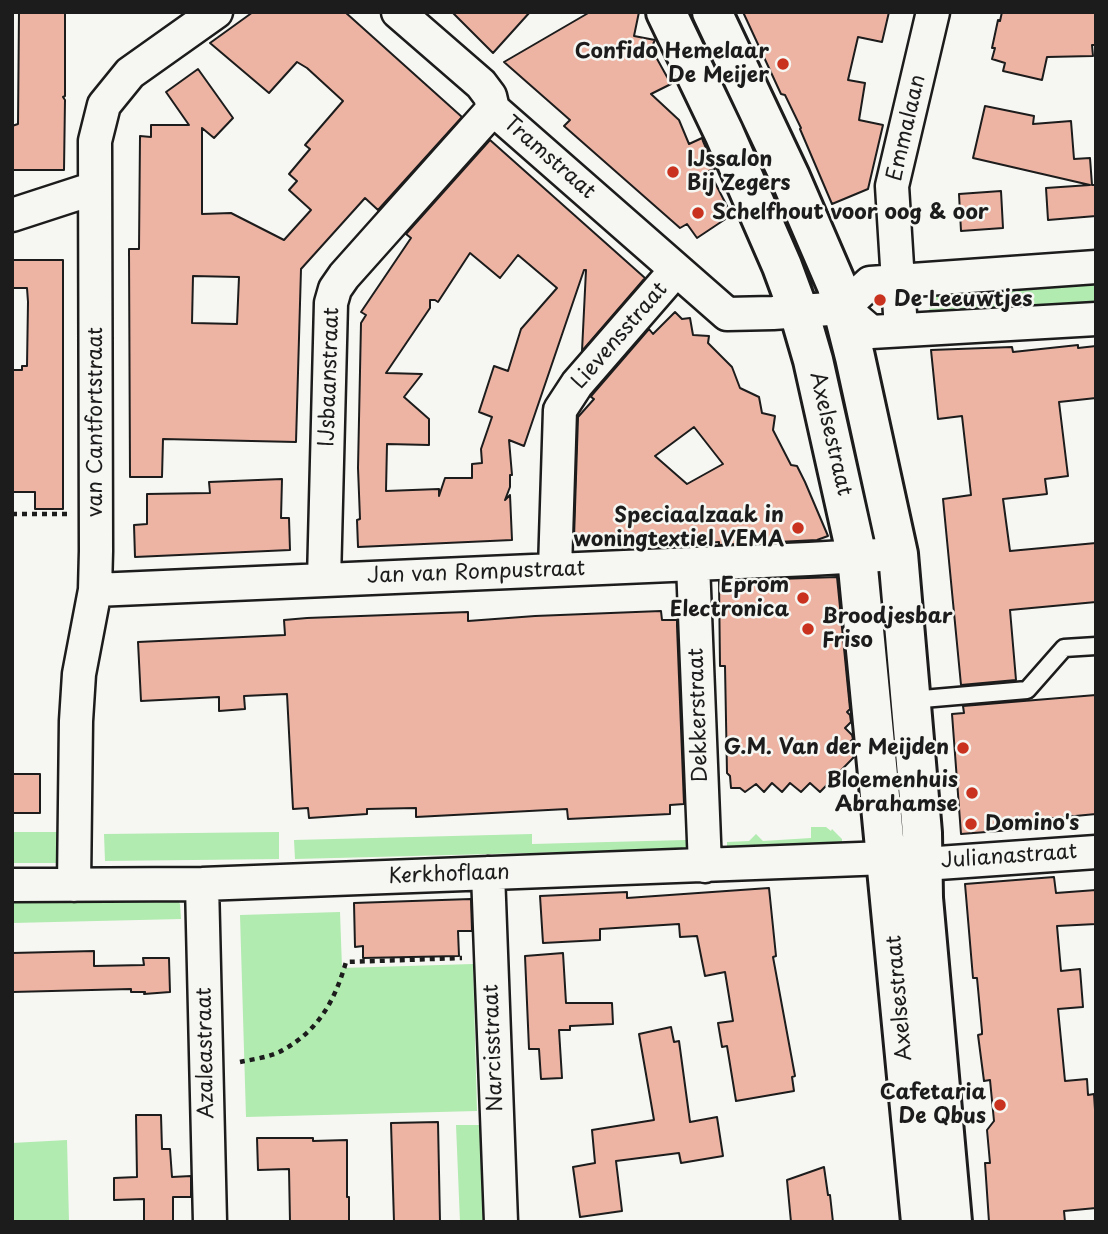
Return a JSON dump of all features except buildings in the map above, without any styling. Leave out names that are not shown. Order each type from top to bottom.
[{"type":"street","name":"van Cantfortstraat","points":[[74,885],[79,674],[95,590],[94,141],[104,105],[130,73],[216,12]]},
{"type":"street","name":"Tramstraat","points":[[398,12],[481,84],[490,96],[493,109],[676,270]]},
{"type":"street","name":"Axelsestraat","points":[[666,12],[729,144],[799,312],[813,360],[858,557],[904,860],[921,1222]]},
{"type":"street","name":"Axelsestraat","points":[[712,12],[790,177],[837,286],[843,308],[898,554],[922,833],[904,860]]},
{"type":"street","name":"Emmalaan","points":[[901,330],[892,186],[933,12]]},
{"type":"street","name":"IJsbaanstraat","points":[[324,580],[331,303],[335,289],[493,109]]},
{"type":"street","points":[[12,215],[94,187]]},
{"type":"street","points":[[676,270],[727,314],[843,308],[870,283],[1096,267]]},
{"type":"street","name":"Lievensstraat","points":[[555,569],[561,410],[576,383],[676,270]]},
{"type":"street","points":[[843,308],[871,332],[1096,319]]},
{"type":"street","points":[[858,557],[898,554]]},
{"type":"street","name":"Jan van Rompustraat","points":[[95,590],[858,557]]},
{"type":"street","name":"Dekkerstraat","points":[[693,564],[705,866]]},
{"type":"street","name":"Julianastraat","points":[[904,860],[938,863],[1096,852]]},
{"type":"street","name":"Axelsestraat","points":[[904,860],[925,911],[952,1222]]},
{"type":"street","name":"Kerkhoflaan","points":[[12,885],[202,884],[904,860]]},
{"type":"street","name":"Narcisstraat","points":[[488,873],[501,1222]]},
{"type":"street","name":"Azaleastraat","points":[[202,884],[211,1222]]},
{"type":"lane","points":[[911,700],[1027,690],[1064,648],[1096,646]]},
{"type":"path","points":[[12,514],[96,515]]},
{"type":"path","points":[[240,1062],[281,1052],[309,1032],[326,1012],[340,983],[346,962],[491,956]]},
{"type":"green space","points":[[1096,277],[1096,307],[930,318],[928,289]]},
{"type":"green space","points":[[811,827],[832,829],[842,839],[842,847],[727,852],[727,842],[749,841],[756,834],[763,841],[811,838]]},
{"type":"green space","points":[[12,832],[60,832],[60,863],[12,863]]},
{"type":"green space","points":[[279,832],[279,859],[105,861],[104,834]]},
{"type":"green space","points":[[532,834],[532,844],[686,840],[686,849],[295,859],[294,840]]},
{"type":"green space","points":[[12,894],[176,897],[180,904],[181,919],[12,923]]},
{"type":"green space","points":[[340,912],[342,968],[473,964],[477,1111],[246,1117],[240,915]]},
{"type":"green space","points":[[456,1125],[484,1125],[488,1222],[460,1222]]},
{"type":"green space","points":[[67,1140],[69,1222],[12,1222],[12,1143]]},
{"type":"place","name":"Confido Hemelaar De Meijer","points":[[783,64]]},
{"type":"place","name":"IJssalon Bij Zegers","points":[[673,172]]},
{"type":"place","name":"Schelfhout voor oog & oor","points":[[698,213]]},
{"type":"place","name":"De Leeuwtjes","points":[[880,300]]},
{"type":"place","name":"Speciaalzaak in woningtextiel VEMA","points":[[798,528]]},
{"type":"place","name":"Eprom Electronica","points":[[803,598]]},
{"type":"place","name":"Broodjesbar Friso","points":[[808,629]]},
{"type":"place","name":"G.M. Van der Meijden","points":[[963,748]]},
{"type":"place","name":"Bloemenhuis Abrahamse","points":[[972,793]]},
{"type":"place","name":"Domino's","points":[[971,824]]},
{"type":"place","name":"Cafetaria De Qbus","points":[[1000,1105]]}]
